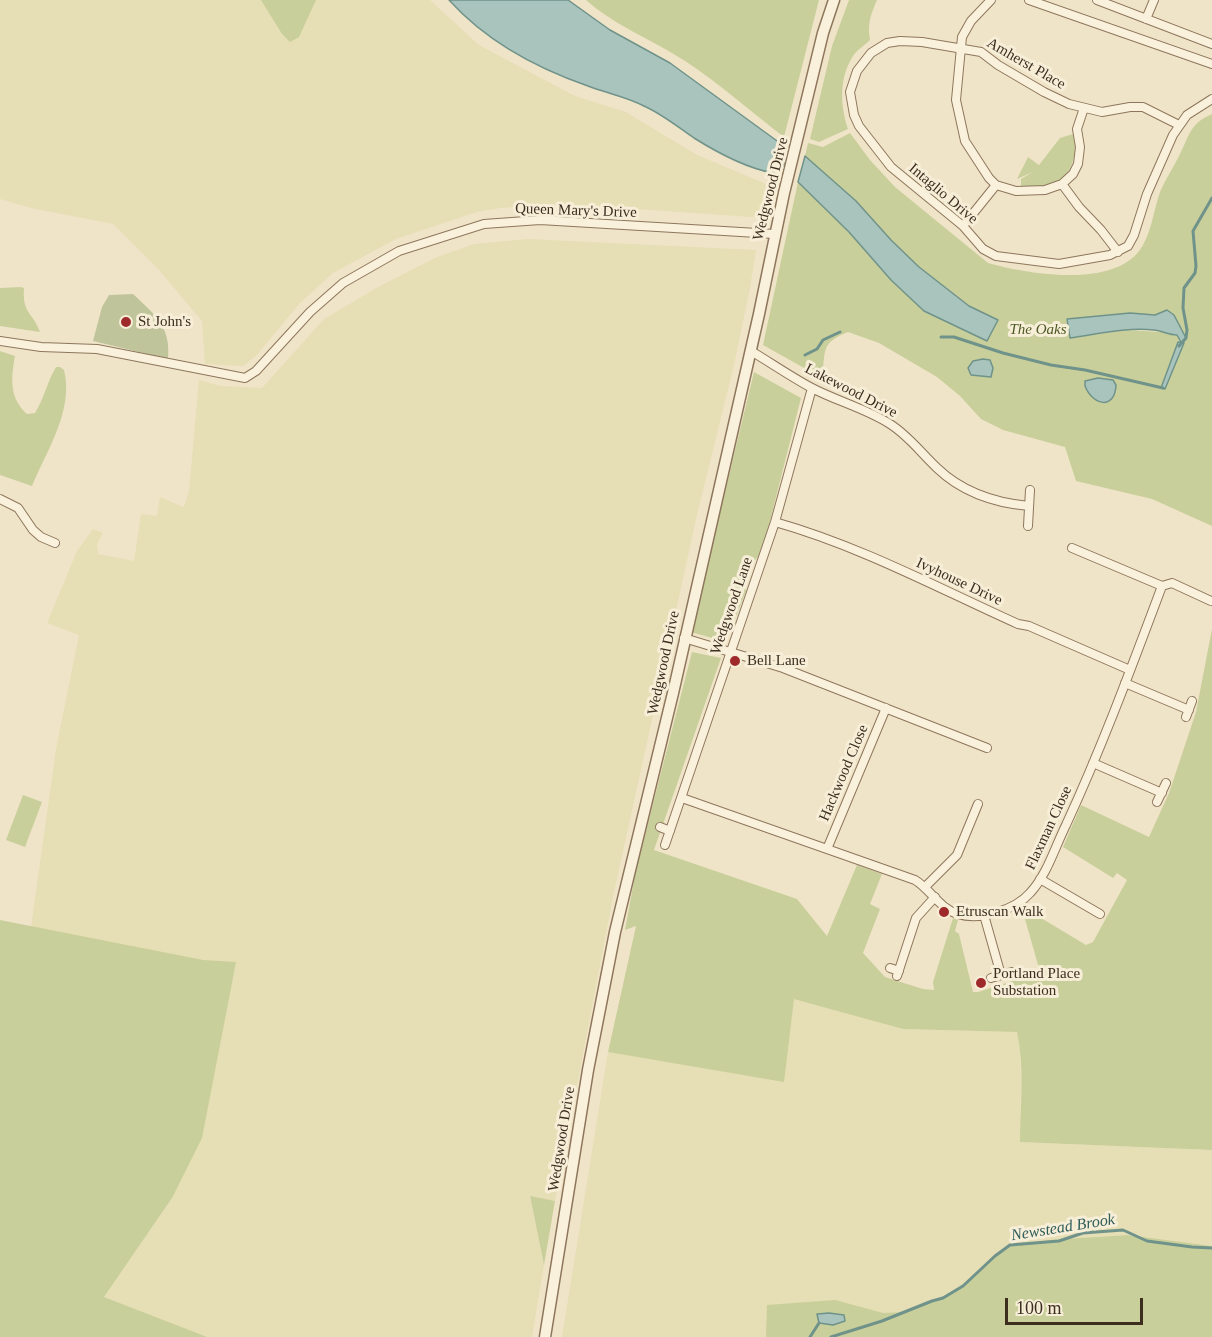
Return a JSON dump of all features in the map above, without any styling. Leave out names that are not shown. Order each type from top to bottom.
[{"type":"street","name":"Wedgwood Drive","points":[[545,1337],[588,1070],[615,932],[673,693],[751,351],[774,234],[823,33],[834,0]]},
{"type":"street","points":[[991,0],[971,21],[962,38],[956,100],[965,141],[980,166],[996,185],[1018,191],[1045,190],[1062,184],[1073,174],[1078,164],[1080,147],[1077,129],[1084,108]]},
{"type":"street","points":[[1029,0],[1212,64]]},
{"type":"street","points":[[1097,0],[1212,44]]},
{"type":"street","points":[[1146,19],[1153,0]]},
{"type":"street","name":"Intaglio Drive","points":[[961,48],[900,41],[887,44],[871,53],[857,71],[850,92],[854,115],[859,126],[891,167],[963,226],[983,249],[996,256],[1059,264],[1095,259],[1118,252]]},
{"type":"street","name":"Amherst Place","points":[[961,48],[981,52],[998,65],[1044,92],[1084,108],[1102,112],[1130,107],[1143,108],[1179,125]]},
{"type":"street","points":[[1062,184],[1118,252],[1128,246],[1134,235],[1147,194],[1179,125],[1187,115],[1212,99]]},
{"type":"street","points":[[963,226],[996,185]]},
{"type":"street","name":"Queen Mary's Drive","points":[[0,341],[41,347],[97,349],[244,378],[256,371],[310,312],[343,283],[399,251],[484,224],[540,220],[774,234]]},
{"type":"street","name":"Lakewood Drive","points":[[751,351],[812,388],[852,404],[891,424],[950,480],[968,490],[1000,502],[1029,506]]},
{"type":"street","name":"Wedgwood Lane","points":[[665,844],[776,522],[812,388]]},
{"type":"street","points":[[1028,526],[1030,490]]},
{"type":"street","points":[[0,500],[18,508],[33,530],[41,537],[55,543]]},
{"type":"street","name":"Ivyhouse Drive","points":[[776,522],[848,547],[1018,624],[1029,626],[1130,670]]},
{"type":"street","points":[[1072,548],[1162,586],[1172,583],[1211,601]]},
{"type":"street","name":"Flaxman Close","points":[[682,798],[915,880],[926,886],[935,897],[957,914],[984,915],[1020,903],[1040,879],[1093,763],[1162,586]]},
{"type":"street","points":[[684,638],[783,668],[987,748]]},
{"type":"street","points":[[1125,683],[1189,709]]},
{"type":"street","name":"Hackwood Close","points":[[826,849],[886,708]]},
{"type":"street","points":[[1093,763],[1162,793]]},
{"type":"street","points":[[1157,802],[1166,783]]},
{"type":"street","points":[[926,886],[957,855],[978,804]]},
{"type":"street","points":[[660,827],[670,831]]},
{"type":"street","points":[[1040,879],[1100,914]]},
{"type":"street","points":[[895,972],[916,918],[935,897]]},
{"type":"street","points":[[984,915],[1001,975]]},
{"type":"street","points":[[991,978],[1012,972]]},
{"type":"shaded area","points":[[0,0],[430,0],[479,45],[575,96],[626,112],[697,155],[771,186],[764,218],[595,206],[541,205],[477,212],[396,239],[333,273],[300,303],[256,356],[243,366],[205,364],[202,321],[158,269],[113,224],[31,208],[0,199]]},
{"type":"shaded area","points":[[528,239],[756,250],[734,365],[697,515],[613,897],[555,1201],[530,1197],[544,1265],[532,1337],[207,1337],[195,1334],[104,1297],[172,1198],[236,962],[203,961],[31,927],[56,749],[79,635],[47,623],[77,551],[93,529],[103,533],[97,544],[98,554],[134,561],[141,514],[157,516],[160,497],[183,507],[185,504],[189,491],[199,380],[220,386],[262,388],[324,319],[380,286],[437,257],[474,244]]},
{"type":"shaded area","points":[[794,998],[903,1029],[1017,1032],[1021,1082],[1020,1142],[1212,1150],[1212,1246],[1128,1235],[1010,1245],[963,1286],[943,1298],[831,1337],[562,1337],[608,1052],[683,1064]]},
{"type":"green space","points":[[261,0],[316,0],[299,37],[290,42],[282,34]]},
{"type":"green space","points":[[586,0],[819,0],[784,137],[698,70],[673,53],[609,18]]},
{"type":"green space","points":[[849,0],[877,0],[870,19],[870,40],[853,56],[845,73],[842,101],[848,129],[819,142],[810,139],[832,46]]},
{"type":"green space","name":"The Oaks","points":[[1212,114],[1212,526],[1152,499],[1076,481],[1065,447],[1003,430],[981,419],[960,396],[937,377],[879,343],[848,332],[839,336],[826,349],[822,378],[763,345],[798,182],[849,232],[891,280],[924,311],[986,341],[998,320],[969,306],[919,267],[856,201],[805,156],[808,143],[823,147],[850,133],[870,160],[895,187],[988,263],[1025,271],[1071,275],[1114,268],[1131,259],[1143,245],[1164,183],[1194,126]],"holes":[[[1167,310],[1160,332],[1127,330],[1070,338],[1068,319],[1130,313],[1156,315]]]},
{"type":"green space","points":[[1073,134],[1074,157],[1072,165],[1063,178],[1050,185],[1021,187],[1021,179],[1033,172],[1017,179],[1028,157],[1039,165],[1060,138]]},
{"type":"green space","points":[[0,288],[24,288],[26,308],[40,332],[0,326]]},
{"type":"green space","points":[[133,294],[155,315],[164,329],[168,359],[93,341],[102,307],[109,295]]},
{"type":"green space","points":[[0,351],[15,356],[14,394],[27,414],[35,413],[56,367],[64,370],[66,385],[62,415],[32,486],[0,475]]},
{"type":"green space","points":[[754,372],[801,398],[769,525],[758,557],[750,565],[743,582],[746,591],[726,642],[691,632]]},
{"type":"green space","points":[[1212,629],[1212,1150],[1020,1142],[1021,1074],[1017,1032],[903,1029],[794,999],[784,1082],[608,1052],[636,926],[625,930],[636,870],[692,652],[721,658],[654,850],[797,899],[827,936],[857,865],[882,874],[870,904],[880,909],[863,953],[885,977],[923,989],[934,990],[933,982],[953,918],[958,920],[955,931],[959,934],[973,992],[978,992],[1040,972],[1023,912],[1026,909],[1086,945],[1093,942],[1127,880],[1117,873],[1113,878],[1063,847],[1081,805],[1149,837],[1169,793],[1196,712]]},
{"type":"green space","points":[[23,795],[42,802],[25,847],[6,840]]},
{"type":"green space","points":[[0,920],[203,960],[236,962],[202,1138],[172,1198],[104,1297],[207,1337],[0,1337]]},
{"type":"green space","points":[[530,1196],[555,1201],[544,1265]]},
{"type":"green space","points":[[1128,1235],[1212,1246],[1212,1337],[766,1337],[767,1305],[835,1300],[883,1313],[908,1312],[956,1291],[1010,1245]]},
{"type":"water","points":[[449,0],[568,0],[610,30],[670,63],[784,146],[785,162],[773,173],[732,159],[694,138],[651,109],[569,79],[513,52],[463,15]]},
{"type":"water","points":[[805,156],[856,201],[919,267],[969,306],[998,320],[987,341],[924,311],[891,280],[849,232],[798,182]]},
{"type":"water","points":[[1167,310],[1174,315],[1186,338],[1184,341],[1181,342],[1177,335],[1144,329],[1112,331],[1070,338],[1067,319],[1130,313],[1155,315]]},
{"type":"water","points":[[1178,342],[1184,343],[1165,389],[1161,388]]},
{"type":"water","points":[[990,360],[993,368],[991,377],[971,375],[968,368],[973,361]]},
{"type":"water","points":[[1098,378],[1113,380],[1116,385],[1115,393],[1108,402],[1093,398],[1085,386],[1085,381]]},
{"type":"water","points":[[817,1314],[844,1315],[845,1321],[833,1325],[819,1323]]},
{"type":"waterway","points":[[1179,346],[1186,338],[1187,330],[1183,308],[1184,288],[1195,273],[1196,266],[1193,231],[1212,198]]},
{"type":"waterway","points":[[805,355],[817,349],[823,340],[840,332]]},
{"type":"waterway","points":[[941,337],[954,337],[1051,365],[1085,370],[1163,388]]},
{"type":"waterway","name":"Newstead Brook","points":[[831,1337],[943,1298],[963,1286],[1010,1245],[1059,1241],[1083,1233],[1123,1230],[1147,1241],[1212,1248]]},
{"type":"waterway","points":[[810,1337],[819,1323]]},
{"type":"place","name":"St John's","points":[[126,322]]},
{"type":"place","name":"Bell Lane","points":[[735,661]]},
{"type":"place","name":"Etruscan Walk","points":[[944,912]]},
{"type":"place","name":"Portland Place Substation","points":[[981,983]]}]
